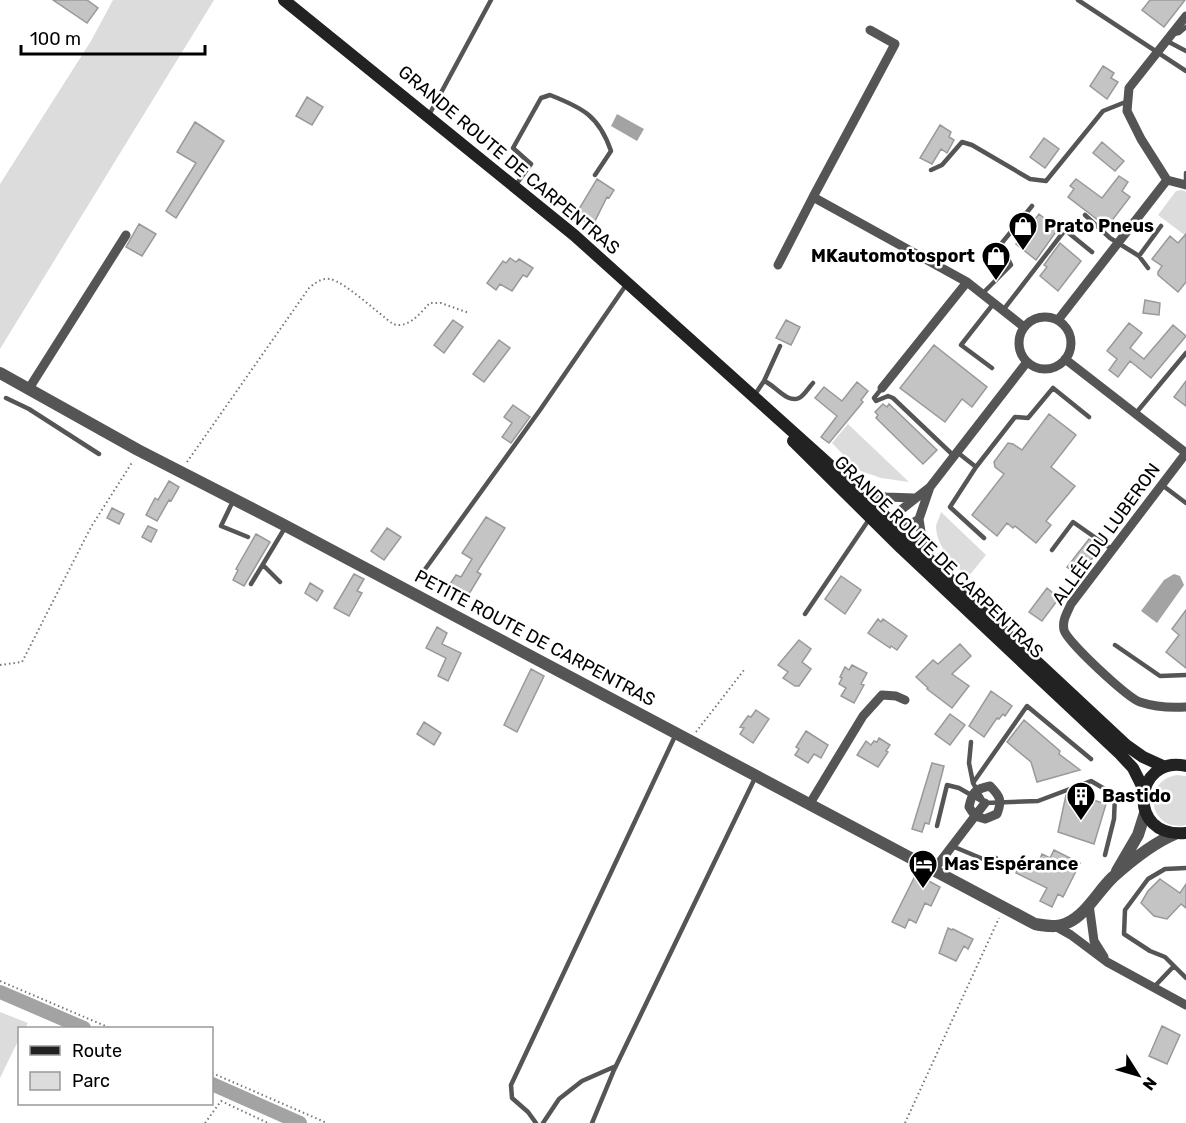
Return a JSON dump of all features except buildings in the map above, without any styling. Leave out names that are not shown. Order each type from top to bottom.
[{"type":"main road","name":"GRANDE ROUTE DE CARPENTRAS","points":[[284,0],[515,186],[628,282],[860,500],[930,559],[1126,745],[1143,757],[1165,767]]},
{"type":"main road","name":"GRANDE ROUTE DE CARPENTRAS","points":[[705,353],[754,396],[860,500],[870,518],[901,548],[1120,754],[1137,775],[1144,790],[1145,813]]},
{"type":"main road","points":[[1144,790],[1156,772],[1165,767],[1185,765]]},
{"type":"main road","points":[[1145,813],[1162,831],[1180,834]]},
{"type":"street","points":[[1186,16],[1129,88],[1127,111],[1141,139],[1167,180],[1186,185]]},
{"type":"street","points":[[778,265],[895,44],[870,30]]},
{"type":"street","points":[[1058,320],[1167,180]]},
{"type":"street","points":[[813,197],[967,282],[1024,327]]},
{"type":"street","points":[[28,390],[126,235]]},
{"type":"street","points":[[882,388],[967,282]]},
{"type":"street","points":[[1044,316],[1058,320],[1065,326],[1071,342],[1065,359],[1059,364],[1042,369],[1027,362],[1019,348],[1020,333],[1024,327],[1036,318],[1044,316]]},
{"type":"street","name":"ALLÉE DU LUBERON","points":[[1065,359],[1186,453],[1071,604],[1064,620],[1064,632],[1078,651],[1138,701],[1171,708],[1186,707]]},
{"type":"street","points":[[930,559],[923,545],[919,519],[930,487],[1027,362]]},
{"type":"street","name":"PETITE ROUTE DE CARPENTRAS","points":[[0,373],[138,450],[286,526],[933,871],[1035,924],[1056,926],[1107,962],[1186,1005]]},
{"type":"street","points":[[894,528],[914,498],[930,487]]},
{"type":"street","points":[[860,500],[914,498]]},
{"type":"street","points":[[894,528],[919,519]]},
{"type":"street","points":[[894,528],[901,548]]},
{"type":"street","points":[[809,804],[864,716],[882,695],[896,696],[904,700]]},
{"type":"street","points":[[990,786],[999,795],[1001,802],[997,814],[985,819],[975,816],[969,807],[974,789],[990,786]]},
{"type":"street","points":[[933,871],[985,803]]},
{"type":"street","points":[[1113,877],[1138,835],[1145,813]]},
{"type":"street","points":[[1056,926],[1066,924],[1076,918],[1113,877],[1160,840],[1180,834]]},
{"type":"street","points":[[1089,904],[1094,941],[1107,962]]},
{"type":"lane","points":[[429,116],[491,4],[491,0]]},
{"type":"lane","points":[[1078,0],[1186,71]]},
{"type":"lane","points":[[1186,27],[1169,37],[1186,51]]},
{"type":"lane","points":[[515,186],[531,164],[513,148],[541,98],[550,94],[579,107],[604,130],[611,151],[595,175]]},
{"type":"lane","points":[[931,170],[942,165],[963,142],[1030,179],[1046,181],[1103,111],[1128,101]]},
{"type":"lane","points":[[1186,173],[1186,185]]},
{"type":"lane","points":[[982,294],[1011,265],[1000,244],[1032,206]]},
{"type":"lane","points":[[1085,215],[1110,238],[1139,256],[1148,268]]},
{"type":"lane","points":[[1139,256],[1161,226]]},
{"type":"lane","points":[[1003,310],[1065,230],[1092,252]]},
{"type":"lane","points":[[418,579],[540,410],[628,282]]},
{"type":"lane","points":[[992,368],[961,345],[994,303]]},
{"type":"lane","points":[[754,396],[764,381],[780,346]]},
{"type":"lane","points":[[1136,413],[1186,353]]},
{"type":"lane","points":[[764,381],[771,383],[784,396],[793,399],[799,398],[813,383]]},
{"type":"lane","points":[[882,388],[874,398],[876,401],[888,396],[893,398],[955,454],[976,467]]},
{"type":"lane","points":[[984,538],[950,507],[976,467],[1015,417],[1028,418],[1053,388],[1089,417]]},
{"type":"lane","points":[[6,398],[28,409],[99,454]]},
{"type":"lane","points":[[1162,485],[1186,503]]},
{"type":"lane","points":[[234,500],[221,526],[248,537]]},
{"type":"lane","points":[[805,614],[870,518]]},
{"type":"lane","points":[[1052,550],[1073,522],[1113,550]]},
{"type":"lane","points":[[251,584],[286,526]]},
{"type":"lane","points":[[263,565],[280,582]]},
{"type":"lane","points":[[1115,645],[1160,676],[1186,675]]},
{"type":"lane","points":[[974,789],[1027,706],[1091,759]]},
{"type":"lane","points":[[536,1123],[528,1112],[512,1098],[511,1085],[676,733]]},
{"type":"lane","points":[[971,742],[969,763],[974,789],[985,803],[1038,801],[1091,781],[1115,795],[1114,819],[1105,855]]},
{"type":"lane","points":[[592,1123],[616,1066],[756,775]]},
{"type":"lane","points":[[937,826],[947,785],[974,789]]},
{"type":"lane","points":[[952,846],[983,859],[996,858]]},
{"type":"lane","points":[[1186,868],[1165,869],[1148,879],[1125,910],[1124,934],[1164,957],[1186,978]]},
{"type":"lane","points":[[1153,988],[1173,967]]},
{"type":"lane","points":[[543,1123],[559,1098],[582,1081],[616,1066]]},
{"type":"path","points":[[180,472],[309,288],[319,280],[330,279],[343,286],[393,324],[400,326],[408,323],[430,303],[441,303],[469,313]]},
{"type":"path","points":[[0,665],[22,662],[91,527],[127,472],[138,450]]},
{"type":"path","points":[[690,740],[744,670]]},
{"type":"path","points":[[905,1123],[1004,908]]},
{"type":"path","points":[[0,981],[105,1027]]},
{"type":"path","points":[[213,1073],[327,1123]]},
{"type":"path","points":[[206,1123],[220,1101],[268,1123]]},
{"type":"green space","points":[[113,0],[214,0],[0,349],[0,184],[91,41]]},
{"type":"green space","points":[[1176,191],[1186,192],[1186,236],[1158,215]]},
{"type":"green space","points":[[848,424],[909,482],[881,478],[858,470],[832,443]]},
{"type":"green space","points":[[941,512],[986,555],[968,577],[947,554],[939,541],[936,526]]},
{"type":"green space","points":[[1177,775],[1186,776],[1186,825],[1173,825],[1164,821],[1157,814],[1154,805],[1154,796],[1158,786],[1165,779]]},
{"type":"green space","points":[[0,1012],[28,1023],[26,1027],[18,1027],[18,1041],[0,1078]]},
{"type":"shaded area","points":[[617,114],[644,129],[637,141],[611,126]]},
{"type":"shaded area","points":[[1174,574],[1180,576],[1184,585],[1157,623],[1141,611],[1164,580]]},
{"type":"waterway","points":[[0,992],[82,1027]]},
{"type":"waterway","points":[[213,1084],[300,1123]]},
{"type":"place","name":"Prato Pneus","points":[[1023,252]]},
{"type":"place","name":"MKautomotosport","points":[[996,282]]},
{"type":"place","name":"Bastido","points":[[1081,822]]},
{"type":"place","name":"Mas Espérance","points":[[923,890]]}]
